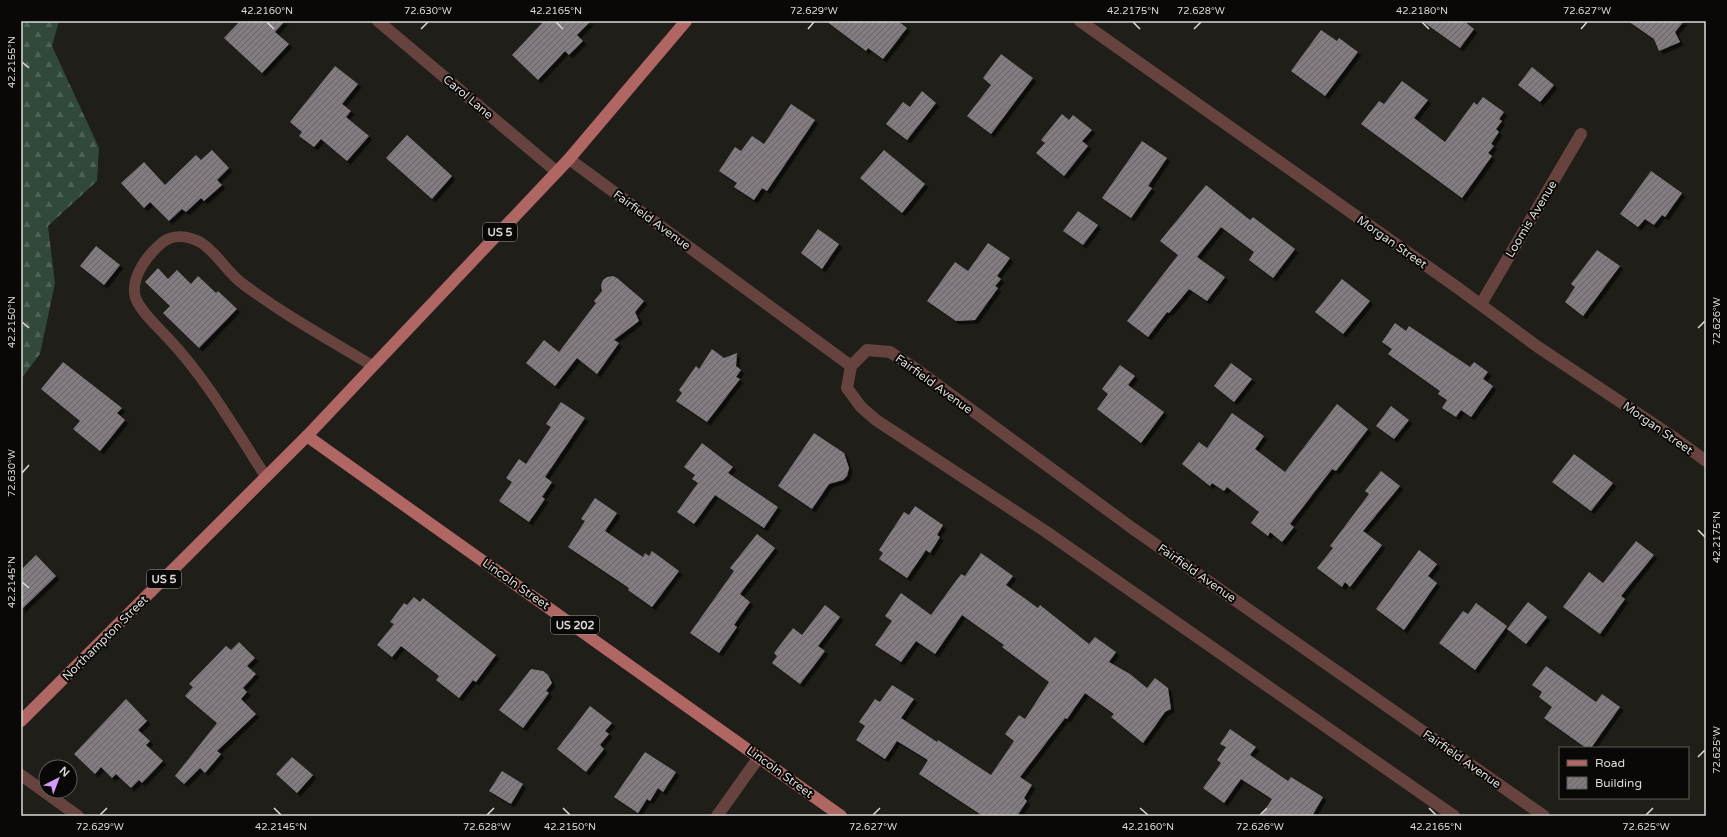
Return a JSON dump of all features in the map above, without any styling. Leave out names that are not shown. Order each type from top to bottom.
[{"type":"main road","name":"US 5","points":[[307,436],[569,159],[686,21]]},
{"type":"main road","name":"Northampton Street","points":[[21,722],[307,436]]},
{"type":"main road","name":"Lincoln Street","points":[[307,436],[842,816]]},
{"type":"street","name":"Carol Lane","points":[[378,21],[557,172]]},
{"type":"street","name":"Morgan Street","points":[[1080,21],[1480,304],[1538,347],[1673,437],[1706,461]]},
{"type":"street","name":"Loomis Avenue","points":[[1480,304],[1581,134]]},
{"type":"street","name":"Fairfield Avenue","points":[[569,159],[851,366],[867,350],[890,352],[1132,528],[1544,816]]},
{"type":"street","points":[[851,366],[847,388],[861,407],[876,420],[1045,530],[1454,816]]},
{"type":"street","points":[[717,816],[760,757]]},
{"type":"street","points":[[21,775],[78,816]]},
{"type":"lane","points":[[266,476],[202,378],[151,320],[135,297],[137,275],[150,255],[162,243],[175,237],[183,236],[200,242],[208,247],[241,283],[261,298],[374,366]]},
{"type":"green space","points":[[21,21],[59,21],[52,46],[99,148],[97,181],[48,226],[55,283],[40,354],[21,379]]},
{"type":"building","points":[[240,21],[285,21],[275,32],[289,44],[262,73],[224,38]]},
{"type":"building","points":[[544,21],[591,21],[577,35],[583,41],[569,55],[565,51],[538,80],[512,55]]},
{"type":"building","points":[[826,21],[898,21],[907,28],[883,59],[868,48],[866,51]]},
{"type":"building","points":[[1422,21],[1464,21],[1474,29],[1460,48]]},
{"type":"building","points":[[1628,21],[1684,21],[1675,32],[1680,42],[1659,51],[1654,39]]},
{"type":"building","points":[[1321,30],[1337,41],[1339,38],[1358,52],[1325,96],[1291,71]]},
{"type":"building","points":[[1001,54],[1033,78],[991,134],[967,116],[991,85],[983,78]]},
{"type":"building","points":[[335,66],[358,84],[342,104],[351,111],[346,117],[369,136],[347,161],[321,139],[314,147],[299,136],[302,132],[290,122]]},
{"type":"building","points":[[1532,67],[1554,85],[1540,102],[1518,85]]},
{"type":"building","points":[[1402,81],[1428,100],[1414,118],[1445,142],[1474,102],[1477,105],[1483,97],[1504,112],[1499,119],[1502,121],[1496,129],[1499,132],[1491,144],[1494,146],[1488,153],[1492,156],[1462,198],[1361,124],[1379,101],[1384,104]]},
{"type":"building","points":[[922,91],[936,103],[907,140],[886,124],[903,102],[910,107]]},
{"type":"building","points":[[791,104],[815,120],[767,191],[762,188],[754,200],[734,187],[737,183],[719,171],[735,147],[741,151],[752,136],[764,144]]},
{"type":"building","points":[[1062,114],[1069,120],[1073,115],[1092,130],[1082,141],[1088,146],[1064,176],[1036,153],[1045,143],[1041,140]]},
{"type":"building","points":[[407,135],[452,176],[432,199],[386,158]]},
{"type":"building","points":[[1142,141],[1167,158],[1148,186],[1152,188],[1131,218],[1102,198]]},
{"type":"building","points":[[212,150],[229,168],[217,180],[222,185],[204,201],[201,198],[186,212],[182,209],[169,221],[150,202],[144,208],[121,183],[144,162],[165,185],[196,155],[201,160]]},
{"type":"building","points":[[884,150],[925,184],[902,213],[860,178]]},
{"type":"building","points":[[1651,171],[1682,193],[1665,217],[1662,215],[1654,225],[1645,219],[1638,227],[1620,214]]},
{"type":"building","points":[[1206,185],[1250,220],[1253,217],[1295,249],[1273,278],[1249,260],[1254,252],[1221,227],[1197,257],[1225,277],[1207,301],[1189,289],[1169,313],[1167,312],[1148,337],[1127,321],[1178,255],[1160,241]]},
{"type":"building","points":[[1078,211],[1098,225],[1083,245],[1063,231]]},
{"type":"building","points":[[818,229],[839,244],[822,269],[801,253]]},
{"type":"building","points":[[988,243],[1010,258],[997,276],[1001,279],[995,286],[998,288],[975,320],[956,321],[927,301],[955,262],[968,271]]},
{"type":"building","points":[[96,246],[120,265],[104,285],[80,266]]},
{"type":"building","points":[[1597,250],[1620,266],[1583,316],[1565,302],[1575,287],[1571,284]]},
{"type":"building","points":[[158,268],[168,279],[177,270],[191,284],[198,276],[216,293],[218,291],[237,309],[199,348],[163,313],[170,306],[145,282]]},
{"type":"building","points":[[613,276],[644,301],[635,312],[639,321],[614,340],[619,343],[597,374],[577,358],[555,386],[526,363],[544,340],[559,352],[596,303],[594,301],[602,291],[601,285],[603,280],[607,277]]},
{"type":"building","points":[[1342,279],[1370,301],[1343,334],[1315,312]]},
{"type":"building","points":[[1395,323],[1406,331],[1409,326],[1470,367],[1474,362],[1488,372],[1483,379],[1493,386],[1471,417],[1461,410],[1456,417],[1442,408],[1447,400],[1438,394],[1440,391],[1388,354],[1392,349],[1382,342]]},
{"type":"building","points":[[712,349],[724,358],[737,353],[736,366],[741,370],[736,377],[740,379],[707,422],[676,401],[682,393],[679,390],[696,366],[699,369]]},
{"type":"building","points":[[63,362],[122,408],[117,413],[125,420],[100,451],[73,429],[80,421],[41,389]]},
{"type":"building","points":[[1231,363],[1252,379],[1234,402],[1214,386]]},
{"type":"building","points":[[1120,365],[1135,376],[1128,385],[1164,412],[1141,443],[1097,409],[1108,394],[1102,389]]},
{"type":"building","points":[[561,402],[585,418],[545,477],[552,482],[542,497],[545,499],[529,522],[499,501],[512,482],[506,478],[519,459],[526,464],[551,427],[546,424]]},
{"type":"building","points":[[1337,404],[1368,429],[1336,471],[1332,469],[1290,524],[1294,527],[1282,542],[1270,532],[1268,536],[1251,523],[1259,512],[1227,487],[1224,491],[1212,483],[1210,486],[1182,464],[1199,442],[1207,448],[1232,413],[1264,436],[1255,449],[1285,472]]},
{"type":"building","points":[[1391,406],[1409,420],[1394,439],[1376,426]]},
{"type":"building","points":[[814,433],[844,453],[849,468],[847,476],[843,480],[829,484],[812,509],[778,486]]},
{"type":"building","points":[[702,443],[733,467],[728,473],[778,507],[764,528],[715,495],[694,524],[677,512],[698,483],[692,479],[695,475],[684,467]]},
{"type":"building","points":[[1574,454],[1613,483],[1591,511],[1552,482]]},
{"type":"building","points":[[1381,471],[1400,486],[1363,531],[1382,545],[1350,587],[1345,582],[1342,587],[1317,568],[1333,548],[1330,546],[1369,494],[1365,491]]},
{"type":"building","points":[[595,498],[617,513],[605,531],[643,557],[645,553],[649,556],[652,551],[679,571],[652,607],[628,590],[629,588],[568,547],[585,521],[581,519]]},
{"type":"building","points":[[915,506],[943,525],[937,535],[940,537],[930,553],[926,550],[907,578],[879,559],[883,553],[879,550],[904,512],[909,515]]},
{"type":"building","points":[[757,534],[775,548],[740,594],[750,602],[734,625],[737,627],[719,653],[690,633],[734,571],[730,568]]},
{"type":"building","points":[[1636,541],[1654,555],[1621,596],[1625,599],[1600,634],[1563,607],[1589,572],[1603,583]]},
{"type":"building","points":[[1419,550],[1437,564],[1428,576],[1437,583],[1404,630],[1376,609]]},
{"type":"building","points":[[981,553],[1013,576],[1006,585],[1038,608],[1040,605],[1089,644],[1095,637],[1116,652],[1109,662],[1130,674],[1147,688],[1155,678],[1168,688],[1171,709],[1165,712],[1143,743],[1111,717],[1114,714],[1085,693],[1067,719],[1065,718],[1020,777],[1032,785],[1024,798],[1027,801],[1017,816],[983,816],[919,774],[928,760],[897,741],[885,759],[856,740],[865,726],[859,722],[875,699],[880,702],[892,685],[914,699],[901,718],[937,742],[938,740],[991,775],[1014,741],[1005,734],[1019,715],[1025,719],[1049,682],[1002,647],[1004,645],[962,615],[935,654],[916,641],[901,662],[875,645],[892,621],[885,616],[901,593],[931,615],[961,574],[965,576]]},
{"type":"building","points":[[36,555],[56,576],[21,610],[21,570]]},
{"type":"building","points":[[414,597],[420,602],[423,598],[496,655],[476,682],[473,680],[459,698],[436,680],[439,676],[401,646],[392,657],[377,645],[394,624],[390,622],[404,603],[407,605]]},
{"type":"building","points":[[1528,602],[1547,617],[1526,644],[1507,629]]},
{"type":"building","points":[[1476,603],[1507,626],[1475,670],[1439,643],[1463,611],[1468,614]]},
{"type":"building","points":[[825,605],[840,617],[818,646],[825,651],[800,684],[772,663],[777,656],[774,653],[793,628],[802,635]]},
{"type":"building","points":[[239,642],[255,658],[247,666],[256,674],[243,688],[247,692],[241,699],[256,714],[217,751],[221,754],[205,773],[200,768],[184,784],[175,776],[217,723],[185,696],[193,687],[189,684],[226,646],[231,650]]},
{"type":"building","points":[[1546,666],[1596,702],[1602,694],[1620,707],[1592,747],[1585,747],[1544,718],[1552,707],[1539,697],[1542,692],[1532,685]]},
{"type":"building","points":[[531,669],[543,671],[548,675],[552,683],[546,691],[549,693],[523,728],[499,710]]},
{"type":"building","points":[[126,699],[147,721],[138,730],[150,741],[146,745],[163,761],[142,783],[139,780],[131,788],[116,774],[112,778],[101,767],[95,774],[74,754]]},
{"type":"building","points":[[590,706],[612,723],[605,731],[609,734],[600,745],[604,749],[586,772],[557,749]]},
{"type":"building","points":[[1230,729],[1256,747],[1250,755],[1288,781],[1291,777],[1323,797],[1312,816],[1261,816],[1272,799],[1241,779],[1224,803],[1203,788],[1221,763],[1217,760],[1226,747],[1220,744]]},
{"type":"building","points":[[645,752],[676,772],[663,792],[658,788],[650,801],[647,799],[638,813],[614,797]]},
{"type":"building","points":[[292,757],[313,775],[297,793],[276,774]]},
{"type":"building","points":[[502,771],[523,784],[511,804],[489,791]]}]
